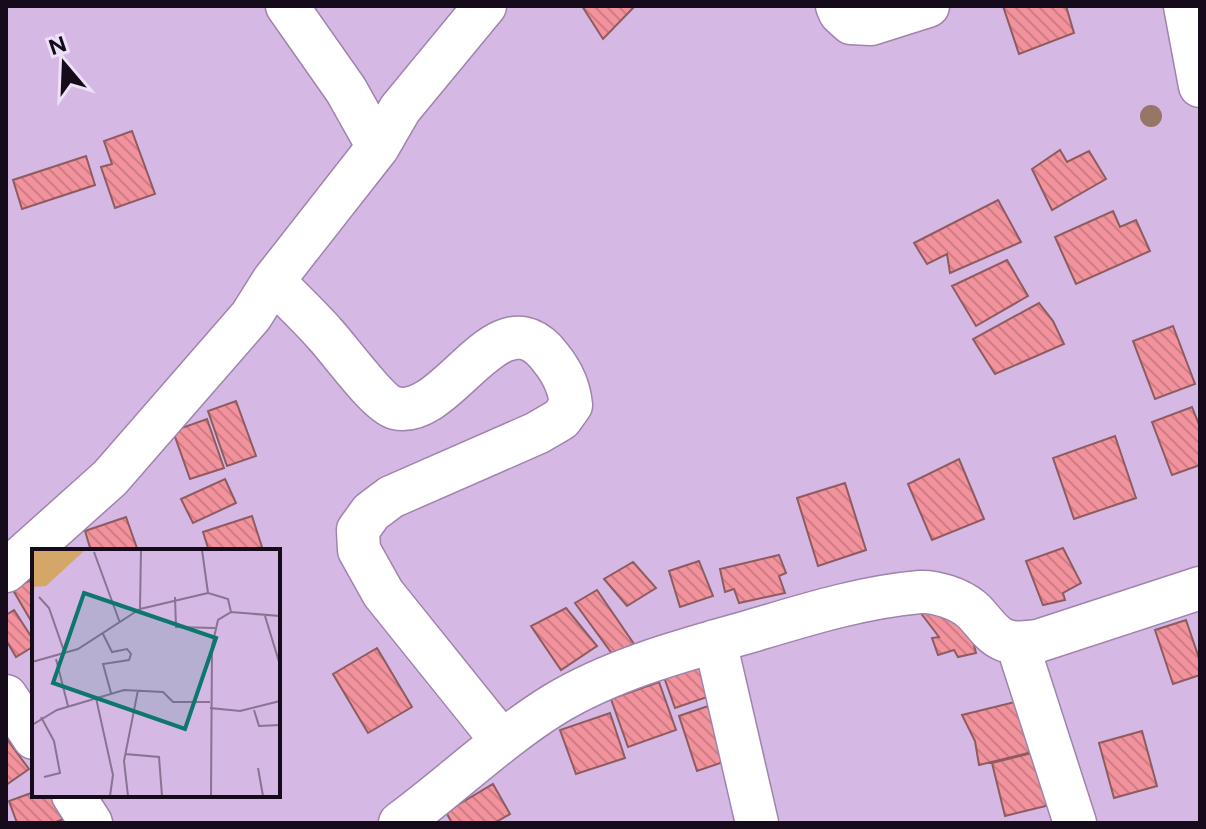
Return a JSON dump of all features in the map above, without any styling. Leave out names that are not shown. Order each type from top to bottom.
[{"type":"street","points":[[287,6],[346,90],[378,147]]},
{"type":"street","points":[[11,556],[110,478],[251,316],[273,281],[378,147],[400,109],[485,6]]},
{"type":"street","points":[[837,6],[851,23],[871,24],[928,6]]},
{"type":"street","points":[[1185,6],[1200,86]]},
{"type":"street","points":[[273,281],[326,334],[381,400],[393,408],[412,409],[429,401],[494,346],[508,338],[520,338],[539,346],[558,365],[569,390],[571,405],[561,419],[537,433],[391,497],[371,512],[358,530],[359,550],[383,593],[502,741]]},
{"type":"street","points":[[400,823],[502,741],[555,704],[603,678],[715,641],[833,607],[924,591],[946,596],[970,608],[1002,639],[1017,643],[1038,641],[1200,588]]},
{"type":"street","points":[[715,641],[757,823]]},
{"type":"street","points":[[1017,643],[1075,823]]},
{"type":"street","points":[[6,696],[32,735]]},
{"type":"street","points":[[74,797],[91,823]]},
{"type":"building","points":[[582,6],[635,6],[603,39]]},
{"type":"building","points":[[1003,6],[1066,6],[1074,33],[1019,54]]},
{"type":"building","points":[[132,131],[155,194],[115,208],[101,167],[112,164],[104,141]]},
{"type":"building","points":[[1060,150],[1067,162],[1089,151],[1106,179],[1052,210],[1032,169]]},
{"type":"building","points":[[86,156],[95,185],[22,209],[13,180]]},
{"type":"building","points":[[998,200],[1021,242],[950,273],[947,254],[927,264],[914,243]]},
{"type":"building","points":[[1113,211],[1120,227],[1136,220],[1150,251],[1076,284],[1055,237]]},
{"type":"building","points":[[1007,260],[1028,296],[976,326],[952,286]]},
{"type":"building","points":[[1039,303],[1053,321],[1064,344],[995,374],[973,339]]},
{"type":"building","points":[[1173,326],[1195,384],[1155,399],[1133,341]]},
{"type":"building","points":[[236,401],[256,456],[227,466],[208,411]]},
{"type":"building","points":[[1192,407],[1200,427],[1200,465],[1172,475],[1152,422]]},
{"type":"building","points":[[207,419],[224,468],[190,479],[173,431]]},
{"type":"building","points":[[1115,436],[1136,498],[1074,519],[1053,458]]},
{"type":"building","points":[[959,459],[984,519],[932,540],[908,484]]},
{"type":"building","points":[[225,479],[236,503],[193,523],[181,499]]},
{"type":"building","points":[[845,483],[866,550],[818,566],[797,498]]},
{"type":"building","points":[[252,516],[262,547],[208,549],[203,532]]},
{"type":"building","points":[[126,517],[137,549],[90,549],[85,531]]},
{"type":"building","points":[[1063,548],[1081,583],[1063,593],[1065,600],[1043,605],[1026,561]]},
{"type":"building","points":[[779,555],[786,573],[779,576],[785,593],[739,603],[734,589],[725,592],[720,569]]},
{"type":"building","points":[[699,561],[713,596],[680,607],[669,571]]},
{"type":"building","points":[[633,562],[656,588],[627,606],[604,579]]},
{"type":"building","points":[[32,579],[32,623],[13,590]]},
{"type":"building","points":[[597,590],[634,644],[613,655],[575,603]]},
{"type":"building","points":[[566,608],[597,646],[561,670],[531,626]]},
{"type":"building","points":[[917,608],[968,612],[980,643],[974,645],[976,653],[958,657],[954,650],[938,655],[932,638],[939,637]]},
{"type":"building","points":[[14,610],[32,638],[32,647],[16,657],[6,640],[6,615]]},
{"type":"building","points":[[1186,620],[1200,661],[1200,675],[1173,684],[1155,630]]},
{"type":"building","points":[[377,648],[412,707],[368,733],[333,674]]},
{"type":"building","points":[[703,648],[719,693],[675,708],[659,663]]},
{"type":"building","points":[[659,682],[676,730],[628,747],[611,699]]},
{"type":"building","points":[[1019,701],[1036,751],[979,765],[975,741],[962,715]]},
{"type":"building","points":[[717,703],[735,758],[697,771],[679,716]]},
{"type":"building","points":[[610,713],[625,758],[576,774],[560,730]]},
{"type":"building","points":[[1142,731],[1157,786],[1114,798],[1099,743]]},
{"type":"building","points":[[6,738],[29,769],[6,785]]},
{"type":"building","points":[[1044,750],[1058,803],[1005,816],[992,763]]},
{"type":"building","points":[[493,784],[510,814],[494,823],[452,823],[446,812]]},
{"type":"building","points":[[32,793],[32,797],[66,797],[72,816],[53,823],[17,823],[9,801]]}]
